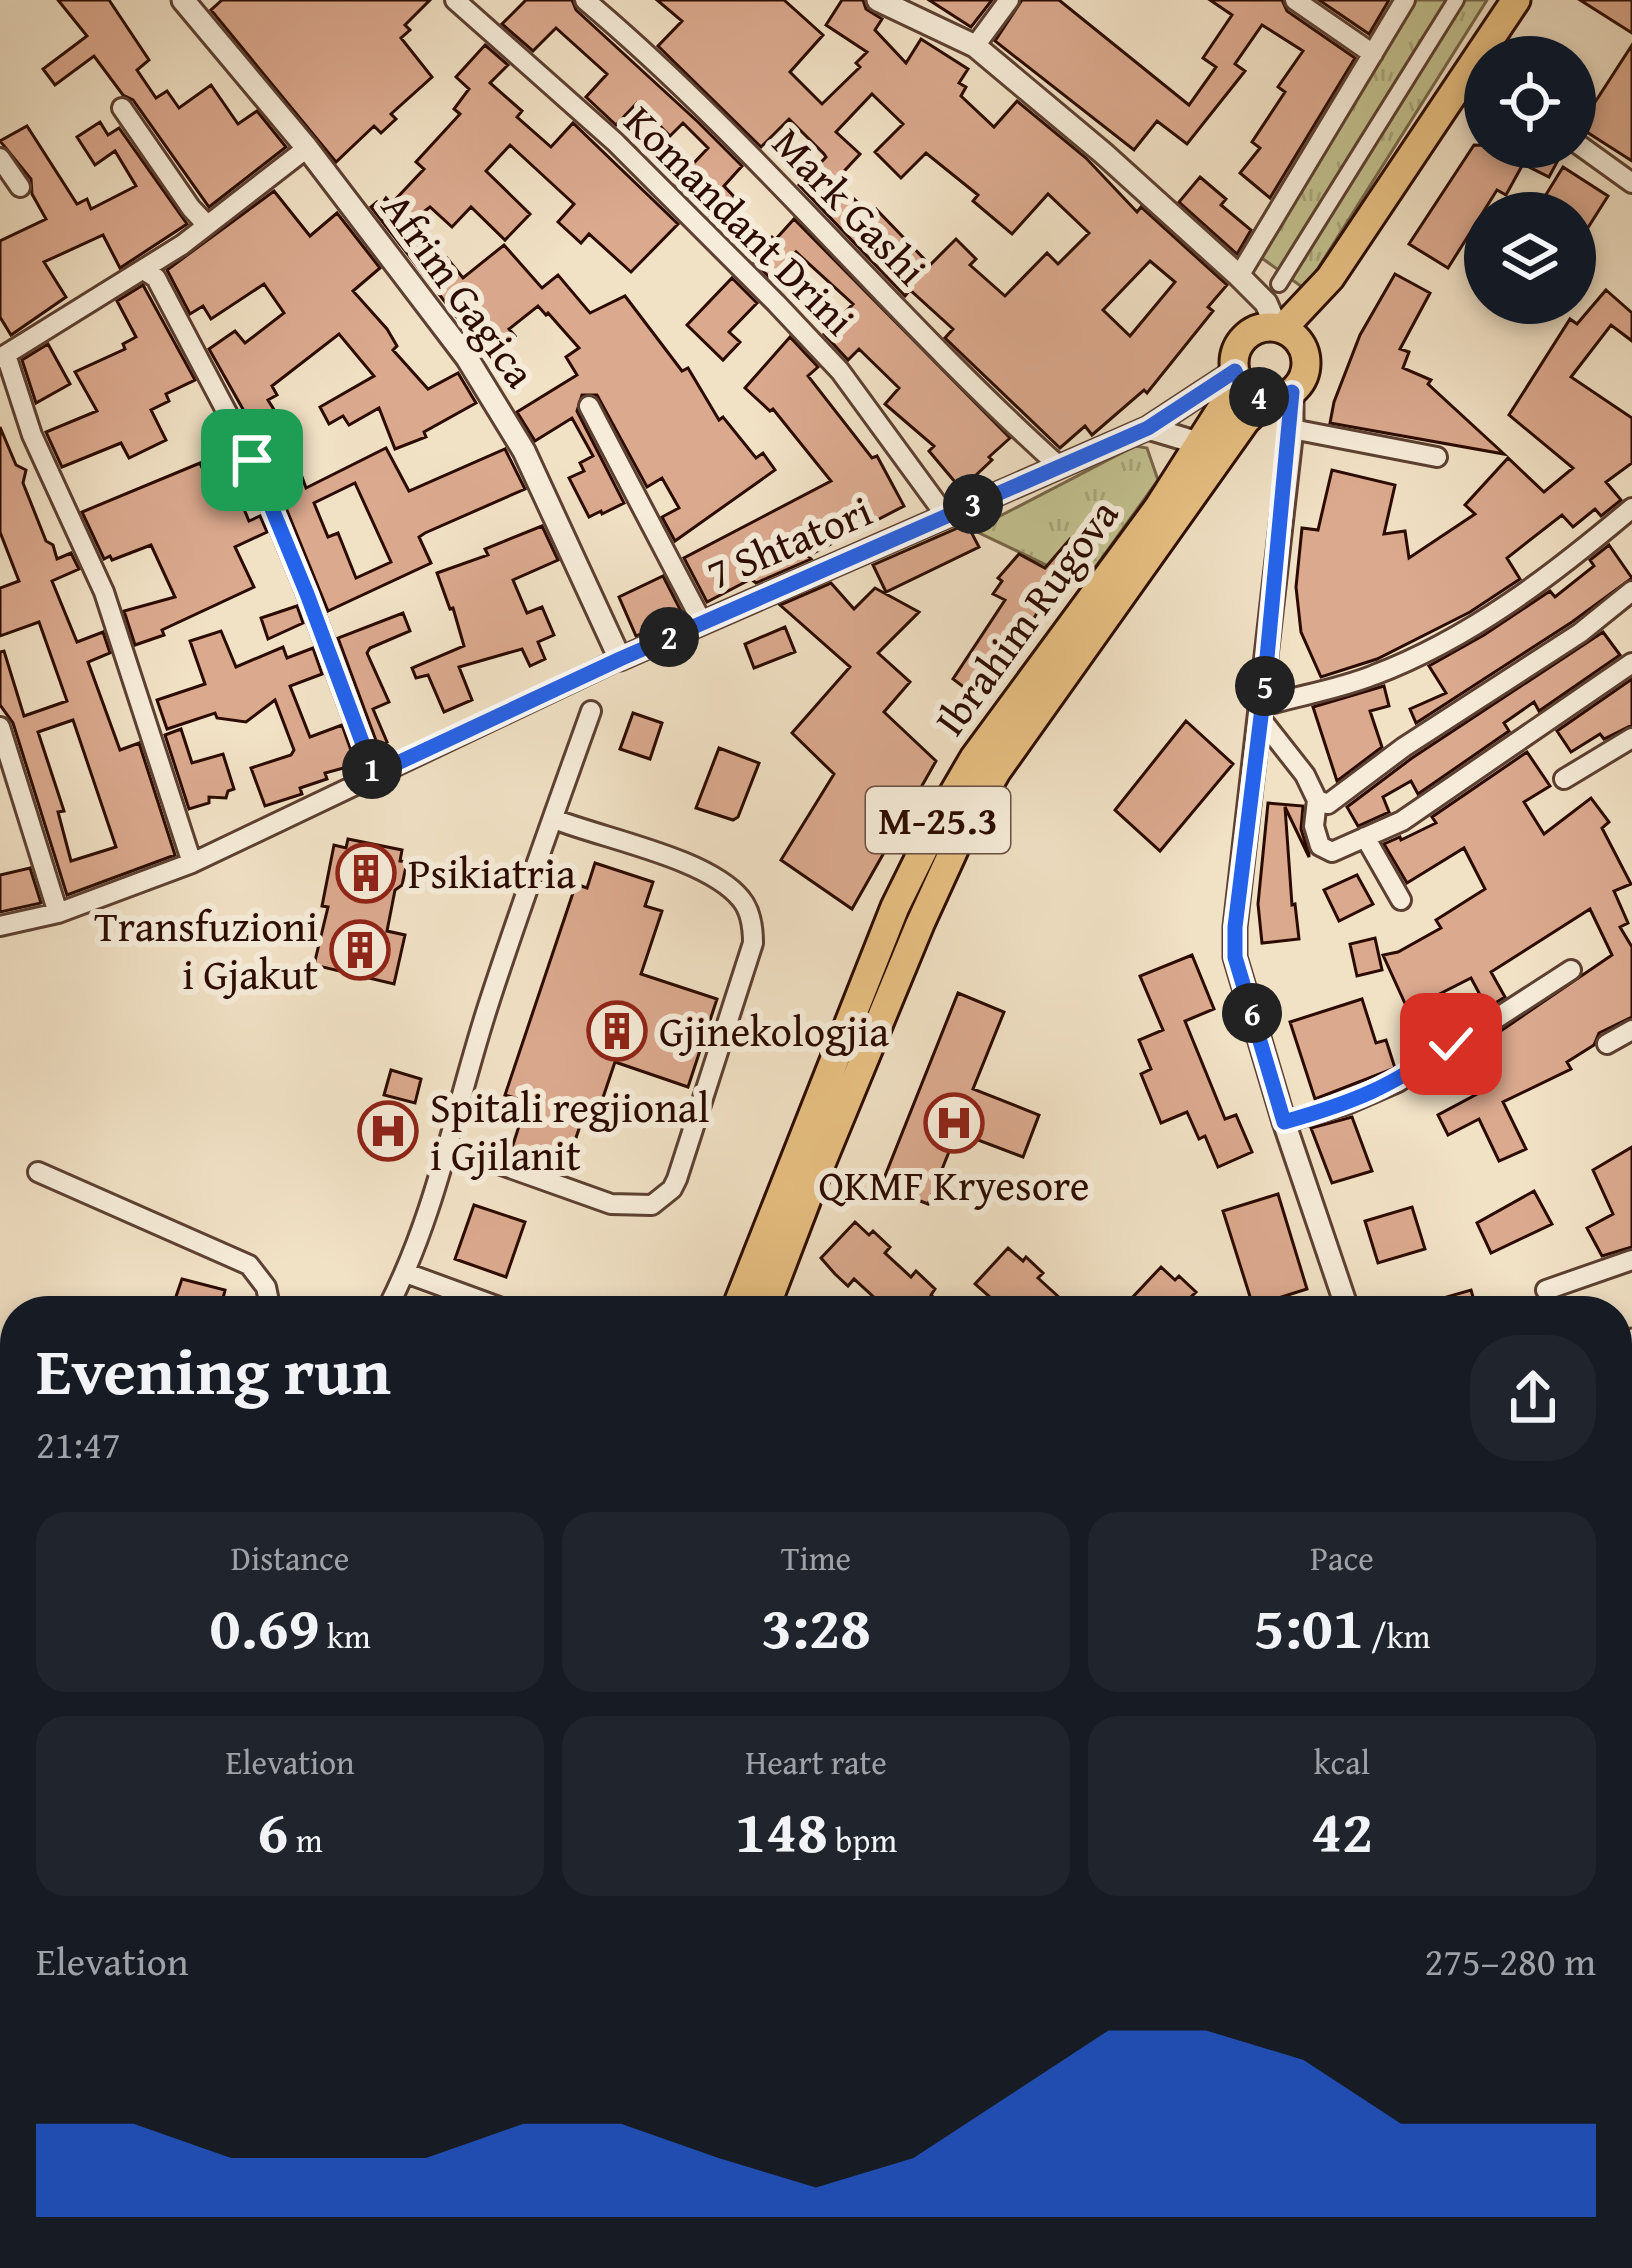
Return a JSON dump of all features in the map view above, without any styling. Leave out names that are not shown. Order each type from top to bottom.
[{"type":"main road","name":"Ibrahim Rugova","points":[[1498,36],[1516,0]]},
{"type":"main road","name":"Ibrahim Rugova","points":[[741,1296],[895,908],[974,758],[1158,508],[1237,376],[1237,348],[1253,331],[1279,327],[1322,290],[1464,95]]},
{"type":"main road","name":"Ibrahim Rugova","points":[[770,1296],[963,830],[996,772],[1246,419],[1303,378],[1322,290]]},
{"type":"main road","points":[[1279,327],[1299,341],[1306,362]]},
{"type":"main road","points":[[1237,376],[1255,396],[1281,395]]},
{"type":"street","name":"Afrim Gagica","points":[[183,0],[307,148],[467,358],[524,451],[620,659]]},
{"type":"street","name":"Komandant Drini","points":[[454,0],[615,142],[776,303],[840,371],[946,516]]},
{"type":"street","name":"Mark Gashi","points":[[585,0],[647,53],[794,196],[906,317],[1059,466]]},
{"type":"street","points":[[878,0],[975,46],[1240,276],[1266,303],[1279,327]]},
{"type":"street","points":[[975,46],[1009,0]]},
{"type":"street","points":[[1295,0],[1373,54]]},
{"type":"street","points":[[1240,276],[1405,0]]},
{"type":"street","points":[[1279,284],[1456,0]]},
{"type":"street","points":[[122,108],[206,224]]},
{"type":"street","points":[[192,863],[104,592],[32,435],[3,357],[144,271],[307,148]]},
{"type":"street","points":[[1596,157],[1632,183]]},
{"type":"street","points":[[0,158],[20,187]]},
{"type":"street","points":[[144,271],[156,278],[252,460],[374,774]]},
{"type":"street","name":"7 Shtatori","points":[[0,926],[58,913],[192,863],[620,659],[1148,428],[1237,376]]},
{"type":"street","points":[[1281,395],[1292,429],[1235,957],[1343,1296]]},
{"type":"street","points":[[589,406],[702,622]]},
{"type":"street","points":[[1148,428],[1198,443]]},
{"type":"street","points":[[1292,429],[1437,458]]},
{"type":"street","points":[[1262,710],[1372,676],[1423,653],[1552,573],[1632,508]]},
{"type":"street","points":[[1317,800],[1328,804],[1351,790],[1404,747],[1580,633],[1632,591]]},
{"type":"street","points":[[1262,710],[1305,775],[1317,800],[1314,826],[1320,846],[1332,852],[1402,821],[1632,663]]},
{"type":"street","points":[[394,1296],[406,1273],[488,1006],[591,711]]},
{"type":"street","points":[[0,727],[58,913]]},
{"type":"street","points":[[1564,779],[1632,738]]},
{"type":"street","points":[[448,1145],[610,1204],[652,1205],[672,1189],[676,1179],[753,943],[750,916],[740,898],[706,872],[554,819]]},
{"type":"street","points":[[1365,837],[1401,900]]},
{"type":"street","points":[[1284,1122],[1345,1105],[1398,1082],[1570,970]]},
{"type":"street","points":[[1607,1044],[1632,1030]]},
{"type":"street","points":[[38,1172],[249,1265],[268,1296]]},
{"type":"street","points":[[1546,1290],[1632,1260]]},
{"type":"street","points":[[406,1273],[469,1296]]},
{"type":"green space","points":[[1415,0],[1487,0],[1305,289],[1256,254]]},
{"type":"green space","points":[[1135,446],[1147,448],[1158,480],[1084,583],[973,530]]},
{"type":"building","points":[[58,0],[109,0],[149,60],[137,70],[156,98],[167,91],[179,108],[211,85],[238,124],[257,111],[286,147],[209,207],[133,100],[123,95],[94,56],[55,85],[43,69],[87,36]]},
{"type":"building","points":[[222,0],[430,0],[405,25],[410,30],[401,38],[432,77],[391,114],[396,119],[381,133],[374,126],[336,162],[211,10]]},
{"type":"building","points":[[526,0],[572,0],[576,10],[698,122],[742,166],[724,186],[741,204],[735,210],[767,242],[772,237],[775,240],[794,219],[1010,438],[989,457],[992,460],[961,489],[929,451],[934,446],[885,404],[899,388],[859,349],[848,360],[824,334],[853,304],[796,252],[772,280],[751,259],[758,252],[751,255],[675,183],[708,148],[683,123],[670,136],[637,103],[616,125],[586,97],[607,74],[556,28],[533,51],[502,24]]},
{"type":"building","points":[[657,0],[784,0],[823,35],[790,72],[822,104],[860,67],[856,63],[867,52],[826,25],[842,0],[863,0],[866,9],[882,19],[875,30],[906,63],[921,39],[968,69],[959,83],[966,87],[961,96],[994,127],[1017,101],[1086,158],[1137,212],[1141,207],[1227,285],[1208,307],[1213,311],[1147,393],[1144,390],[1092,435],[1085,426],[1060,448],[945,338],[953,329],[910,290],[905,296],[799,185],[826,157],[789,119],[761,147],[658,46],[682,21]],"holes":[[[872,94],[903,124],[875,152],[901,178],[926,153],[978,195],[973,201],[1012,234],[1048,194],[1089,233],[1058,264],[1047,253],[1005,296],[970,265],[976,259],[956,239],[930,265],[876,209],[870,214],[835,181],[860,154],[836,132]],[[1150,261],[1175,282],[1130,336],[1103,310]]]},
{"type":"building","points":[[929,0],[992,0],[971,27]]},
{"type":"building","points":[[1022,0],[1059,0],[1189,105],[1216,67],[1203,58],[1232,15],[1210,0],[1282,0],[1287,11],[1355,58],[1270,198],[1240,173],[1260,148],[1252,142],[1285,92],[1278,87],[1303,51],[1262,25],[1235,64],[1245,71],[1187,144],[1157,121],[1134,150],[995,41]]},
{"type":"building","points":[[1319,0],[1389,0],[1369,34]]},
{"type":"building","points":[[1580,0],[1632,0],[1632,33]]},
{"type":"building","points":[[485,45],[508,65],[490,83],[522,111],[517,117],[551,147],[573,123],[678,224],[631,272],[589,234],[581,243],[558,222],[574,204],[510,145],[486,171],[530,214],[505,240],[471,207],[452,227],[430,207],[405,226],[436,266],[447,258],[463,278],[504,245],[542,288],[558,275],[590,313],[625,296],[682,371],[688,368],[719,420],[723,417],[756,458],[763,453],[775,470],[675,541],[662,517],[679,508],[662,478],[647,487],[597,395],[582,395],[577,411],[624,503],[589,517],[569,478],[584,471],[580,463],[593,456],[572,418],[535,441],[517,412],[577,375],[566,357],[579,348],[548,313],[538,306],[509,329],[515,336],[488,357],[371,207],[386,198],[391,204],[424,169],[416,162],[460,114],[454,109],[469,89],[456,77]]},
{"type":"building","points":[[1632,45],[1632,161],[1596,138],[1596,101]]},
{"type":"building","points":[[100,122],[108,135],[119,128],[187,224],[120,268],[103,235],[44,262],[66,297],[11,335],[0,317],[0,241],[46,219],[32,194],[31,179],[0,141],[27,126],[77,204],[87,199],[91,209],[136,186],[115,151],[95,165],[77,137]]},
{"type":"building","points":[[1464,160],[1464,168],[1521,168],[1508,192],[1464,192],[1464,243],[1448,268],[1409,244]]},
{"type":"building","points":[[1531,168],[1554,168],[1549,177]]},
{"type":"building","points":[[1565,168],[1608,196],[1596,215],[1596,192],[1548,192]]},
{"type":"building","points":[[1200,177],[1226,199],[1221,205],[1251,230],[1237,254],[1179,202]]},
{"type":"building","points":[[274,191],[310,236],[337,213],[380,268],[353,291],[387,329],[397,346],[393,350],[428,389],[458,373],[476,403],[424,432],[426,437],[395,449],[379,408],[349,425],[343,416],[329,424],[320,407],[374,376],[339,334],[272,386],[277,395],[268,400],[283,424],[306,488],[386,448],[409,491],[505,449],[525,489],[425,533],[419,537],[431,563],[328,611],[253,427],[209,349],[235,331],[245,343],[284,313],[264,284],[211,319],[203,306],[190,314],[167,270]],"holes":[[[355,483],[391,562],[356,578],[338,533],[328,537],[314,503]]]},
{"type":"building","points":[[1395,274],[1430,293],[1400,349],[1409,352],[1403,368],[1431,380],[1428,384],[1504,454],[1330,423],[1360,335]]},
{"type":"building","points":[[732,278],[757,303],[729,332],[740,342],[723,360],[687,325]]},
{"type":"building","points":[[143,285],[195,380],[166,394],[169,401],[151,410],[166,440],[129,458],[121,443],[62,467],[46,432],[97,411],[75,372],[125,349],[123,344],[136,337],[117,301]]},
{"type":"building","points":[[1606,290],[1632,313],[1632,341],[1611,325],[1571,377],[1632,418],[1632,463],[1606,482],[1621,500],[1601,516],[1595,509],[1573,527],[1562,515],[1507,558],[1520,579],[1470,612],[1377,659],[1321,677],[1301,632],[1296,587],[1302,528],[1318,530],[1332,470],[1395,485],[1384,534],[1405,531],[1409,558],[1475,514],[1465,505],[1508,458],[1544,492],[1573,468],[1509,415],[1567,324],[1596,324],[1596,302]]},
{"type":"building","points":[[790,337],[818,367],[808,376],[872,458],[877,456],[904,506],[808,556],[811,559],[756,583],[751,579],[707,602],[684,558],[831,481],[773,409],[745,388]]},
{"type":"building","points":[[48,344],[70,384],[36,403],[22,360]]},
{"type":"building","points":[[0,427],[16,465],[26,470],[23,483],[46,541],[53,545],[57,559],[71,553],[79,569],[52,581],[77,642],[103,632],[110,653],[88,662],[120,750],[139,743],[175,855],[67,895],[13,723],[0,705],[0,652],[4,651],[24,716],[67,701],[39,622],[0,636],[0,588],[19,581],[0,532]],"holes":[[[73,720],[116,847],[71,861],[58,812],[64,811],[38,732]]]},
{"type":"building","points":[[234,455],[247,484],[236,490],[249,521],[260,516],[267,532],[235,547],[254,587],[162,630],[164,635],[135,645],[124,611],[175,597],[151,545],[104,559],[82,512],[200,463],[203,470]]},
{"type":"building","points":[[967,524],[979,547],[886,592],[873,565]]},
{"type":"building","points":[[542,526],[558,560],[513,580],[527,613],[542,607],[554,635],[538,642],[545,659],[530,666],[522,649],[459,667],[472,700],[444,712],[428,675],[416,678],[412,668],[464,646],[437,573],[488,555],[485,549]]},
{"type":"building","points":[[1070,539],[1077,544],[1030,625],[1034,628],[985,703],[953,679],[1005,600],[993,594],[1002,581],[998,578],[1019,554],[1045,568]]},
{"type":"building","points":[[1609,545],[1632,578],[1416,723],[1410,709],[1446,693],[1429,666],[1550,591],[1555,597],[1594,566],[1590,560]]},
{"type":"building","points":[[663,576],[683,615],[636,636],[619,597]]},
{"type":"building","points":[[831,583],[854,609],[875,588],[919,612],[878,653],[910,682],[884,712],[936,761],[852,909],[781,860],[834,774],[792,733],[850,667],[780,605]]},
{"type":"building","points":[[297,606],[303,623],[268,639],[261,618]]},
{"type":"building","points":[[403,613],[410,631],[367,653],[389,702],[373,709],[387,742],[378,746],[338,638]]},
{"type":"building","points":[[785,627],[795,652],[754,668],[745,644]]},
{"type":"building","points":[[221,631],[236,667],[283,647],[287,658],[313,648],[322,674],[290,686],[310,737],[342,725],[354,759],[351,766],[325,773],[327,779],[300,788],[302,794],[265,806],[251,768],[294,750],[275,700],[246,722],[217,718],[215,713],[167,729],[157,700],[205,684],[190,641]]},
{"type":"building","points":[[1603,632],[1620,655],[1539,711],[1534,702],[1504,723],[1509,731],[1418,794],[1411,781],[1383,797],[1389,812],[1358,826],[1347,807],[1412,758]]},
{"type":"building","points":[[1632,679],[1632,725],[1604,739],[1600,734],[1571,752],[1557,731]]},
{"type":"building","points":[[1384,686],[1389,706],[1370,711],[1382,747],[1337,781],[1313,707]]},
{"type":"building","points":[[633,713],[662,723],[650,759],[620,749]]},
{"type":"building","points":[[1186,721],[1233,764],[1160,851],[1115,810]]},
{"type":"building","points":[[181,729],[192,763],[223,754],[234,789],[226,798],[209,797],[209,803],[189,809],[165,735]]},
{"type":"building","points":[[719,748],[759,763],[733,820],[696,808]]},
{"type":"building","points":[[1527,752],[1550,786],[1524,802],[1544,834],[1591,798],[1609,822],[1602,828],[1631,884],[1614,891],[1628,923],[1620,927],[1632,947],[1632,1017],[1599,1033],[1594,1045],[1567,1062],[1571,1069],[1503,1102],[1526,1149],[1499,1161],[1479,1119],[1448,1135],[1438,1115],[1479,1093],[1464,1056],[1612,955],[1590,909],[1491,972],[1505,997],[1487,1008],[1471,978],[1408,1010],[1383,955],[1398,952],[1441,928],[1436,920],[1485,889],[1464,848],[1407,883],[1384,844],[1436,823],[1432,817]]},
{"type":"building","points":[[1268,803],[1303,806],[1301,829],[1309,857],[1285,807],[1299,939],[1262,943],[1258,904]]},
{"type":"building","points":[[348,839],[402,850],[400,861],[407,862],[402,885],[395,890],[387,931],[405,935],[394,984],[314,965],[328,907],[322,906],[334,845],[346,848]]},
{"type":"building","name":"Gjinekologjia","points":[[595,863],[653,882],[645,906],[662,911],[641,974],[717,999],[688,1087],[615,1062],[593,1127],[581,1123],[564,1173],[510,1154],[520,1123],[511,1120],[518,1099],[505,1095],[576,884],[587,888]]},
{"type":"building","points":[[30,868],[41,903],[0,912],[0,875]]},
{"type":"building","points":[[1357,875],[1373,904],[1339,921],[1324,890]]},
{"type":"building","points":[[1375,938],[1382,970],[1357,976],[1350,944]]},
{"type":"building","points":[[1192,955],[1214,1009],[1185,1021],[1225,1119],[1236,1115],[1252,1152],[1218,1167],[1205,1136],[1199,1139],[1187,1112],[1161,1123],[1141,1074],[1151,1069],[1139,1040],[1163,1030],[1140,976]]},
{"type":"building","points":[[958,993],[1004,1012],[973,1089],[1039,1115],[1023,1157],[957,1132],[928,1204],[881,1186]]},
{"type":"building","points":[[1362,999],[1376,1043],[1386,1040],[1395,1068],[1315,1099],[1290,1022]]},
{"type":"building","points":[[391,1070],[421,1079],[415,1103],[384,1095]]},
{"type":"building","points":[[1352,1117],[1372,1171],[1332,1183],[1311,1128]]},
{"type":"building","points":[[1632,1147],[1632,1247],[1602,1256],[1587,1228],[1613,1214],[1593,1170]]},
{"type":"building","points":[[1534,1191],[1552,1224],[1491,1253],[1477,1223]]},
{"type":"building","points":[[1278,1194],[1307,1289],[1285,1296],[1250,1296],[1223,1211]]},
{"type":"building","points":[[474,1205],[525,1222],[506,1277],[455,1259]]},
{"type":"building","points":[[1412,1207],[1425,1249],[1378,1263],[1365,1221]]},
{"type":"building","points":[[855,1222],[890,1247],[885,1253],[911,1277],[916,1271],[935,1289],[932,1296],[873,1296],[854,1279],[848,1286],[821,1258]]},
{"type":"building","points":[[1008,1248],[1043,1273],[1038,1278],[1058,1296],[989,1296],[975,1284]]},
{"type":"building","points":[[1161,1267],[1196,1292],[1192,1296],[1134,1296]]},
{"type":"building","points":[[182,1279],[225,1290],[224,1296],[176,1296]]},
{"type":"place","name":"Psikiatria","points":[[366,873]]},
{"type":"place","name":"Transfuzioni i Gjakut","points":[[360,950]]},
{"type":"place","name":"Gjinekologjia","points":[[617,1031]]},
{"type":"place","name":"QKMF Kryesore","points":[[954,1123]]},
{"type":"place","name":"Spitali regjional i Gjilanit","points":[[388,1131]]},
{"type":"route","points":[[252,460],[374,774],[620,659],[1148,428],[1235,371],[1243,387],[1255,396],[1269,399],[1292,392],[1292,429],[1235,957],[1284,1122],[1345,1105],[1398,1082],[1451,1044]]}]
